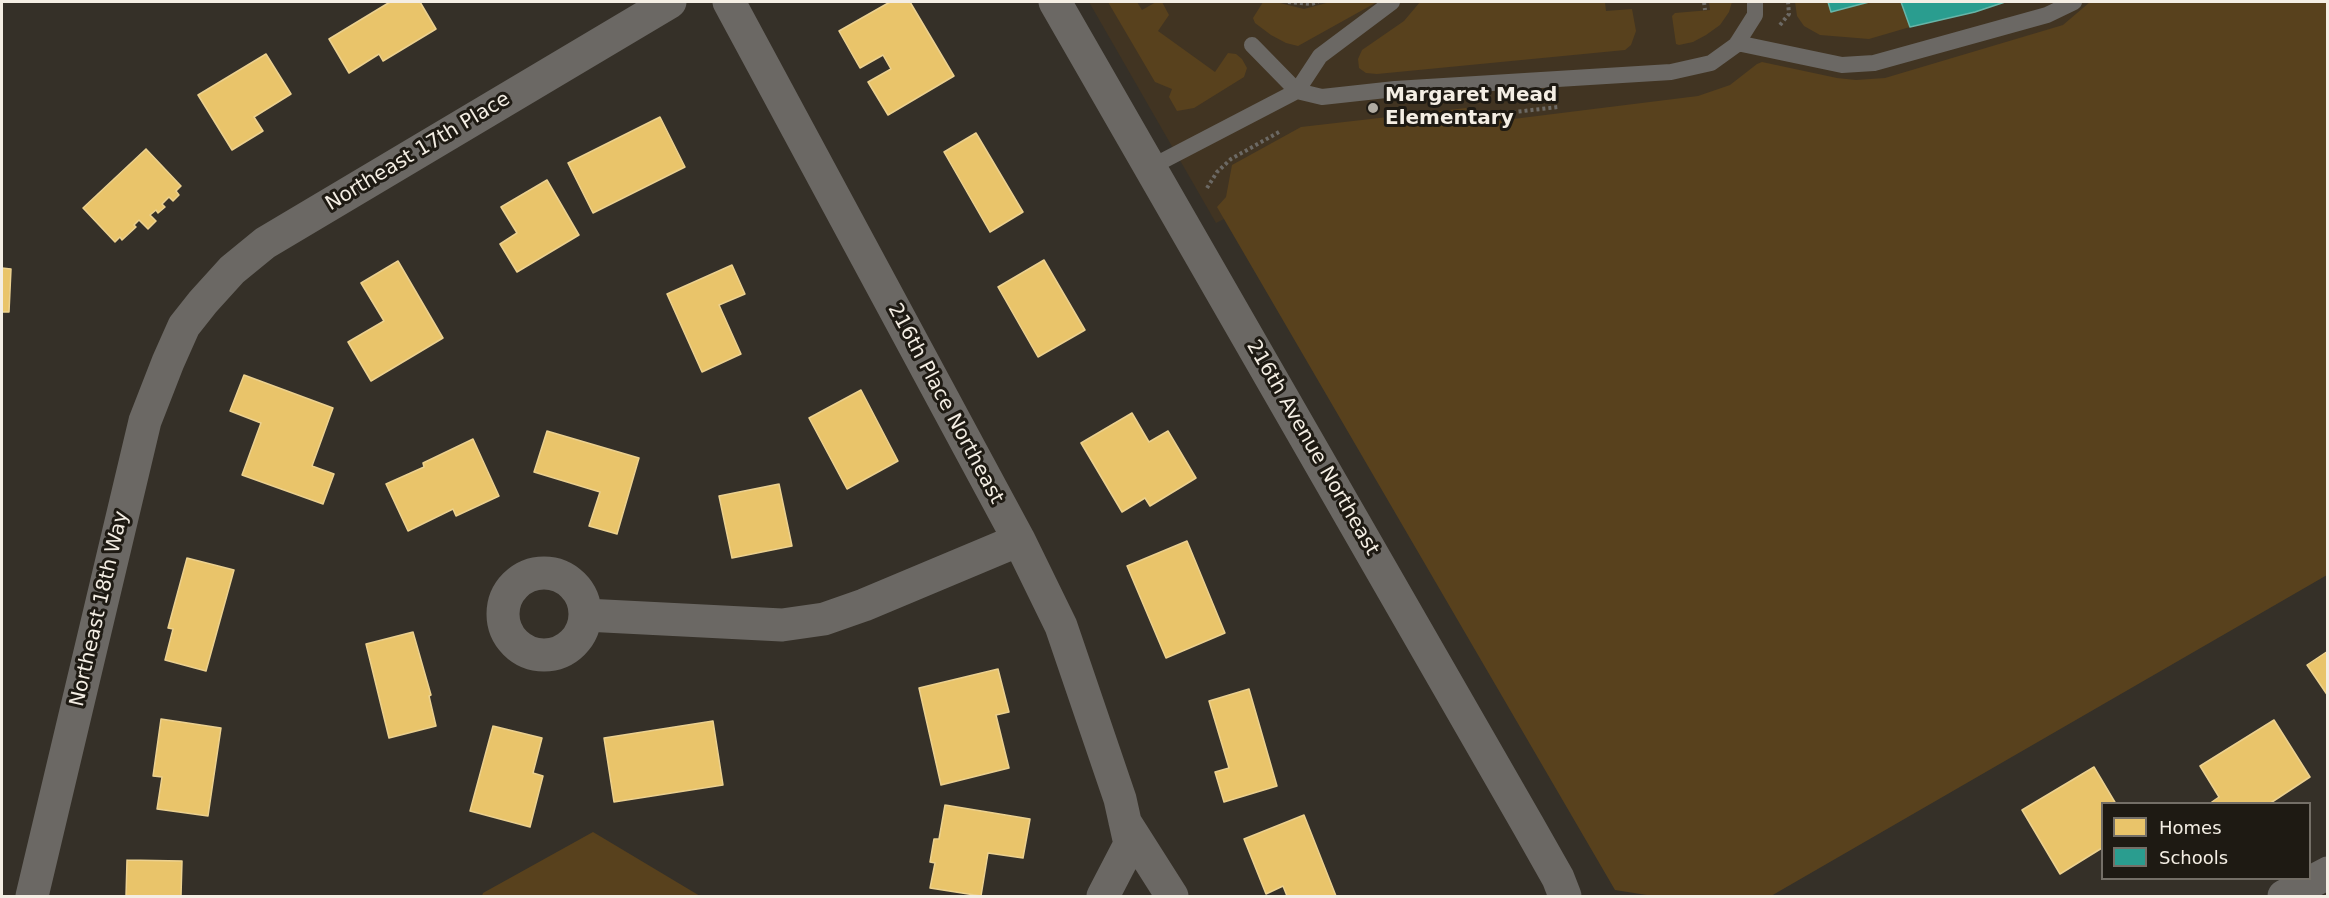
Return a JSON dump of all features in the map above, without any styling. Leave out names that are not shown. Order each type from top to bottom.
[{"type":"street","name":"Northeast 17th Place","points":[[184,326],[232,270],[265,243],[670,2]]},
{"type":"street","name":"216th Place Northeast","points":[[729,2],[1019,540],[1061,626],[1113,777],[1130,844],[1103,897]]},
{"type":"street","name":"216th Avenue Northeast","points":[[1055,2],[1528,825],[1558,878],[1565,897]]},
{"type":"street","name":"Northeast 18th Way","points":[[32,897],[145,421],[184,326]]},
{"type":"street","points":[[585,615],[782,625],[824,618],[864,605],[1019,540]]},
{"type":"street","name":"216th Place Northeast","points":[[1125,822],[1172,897]]},
{"type":"street","points":[[2284,897],[2328,873]]},
{"type":"lane","points":[[1151,167],[1297,91],[1320,56],[1392,2]]},
{"type":"lane","points":[[1252,45],[1297,91],[1322,97],[1395,89],[1671,72],[1711,63],[1737,43],[1755,15],[1755,2]]},
{"type":"lane","points":[[1737,43],[1842,65],[1874,63],[2047,15],[2073,2]]},
{"type":"path","points":[[1288,2],[1311,4],[1318,2]]},
{"type":"path","points":[[1704,2],[1705,10]]},
{"type":"shaded area","name":"Margaret Mead Elementary","points":[[1089,2],[2193,2],[2166,48],[1237,207],[1216,223]]},
{"type":"shaded area","points":[[1108,2],[1137,2],[1142,10],[1156,2],[1162,2],[1169,15],[1158,31],[1215,72],[1228,53],[1236,54],[1247,68],[1244,77],[1194,108],[1177,111],[1169,97],[1172,89],[1155,82]]},
{"type":"shaded area","points":[[1263,2],[1276,2],[1304,9],[1330,2],[1377,2],[1298,46],[1271,35],[1255,23],[1253,18]]},
{"type":"shaded area","points":[[1420,2],[1605,2],[1606,11],[1632,9],[1636,31],[1631,45],[1625,50],[1377,74],[1366,73],[1359,68],[1358,59],[1362,50],[1404,21]]},
{"type":"shaded area","points":[[1709,2],[1732,2],[1729,12],[1720,25],[1693,42],[1676,44],[1672,16],[1675,13],[1710,10]]},
{"type":"shaded area","points":[[1795,2],[1828,2],[1831,12],[1869,2],[1901,2],[1910,27],[1869,39],[1820,35],[1804,26],[1797,16]]},
{"type":"shaded area","points":[[2090,2],[2327,2],[2327,575],[1771,896],[1653,896],[1615,890],[1217,207],[1226,197],[1232,165],[1301,127],[1466,108],[1481,123],[1698,96],[1730,85],[1762,62],[1837,78],[1856,80],[1885,78],[2063,25]]},
{"type":"shaded area","points":[[593,832],[700,896],[482,896],[483,893]]},
{"type":"building: Homes","points":[[390,2],[420,2],[436,29],[383,61],[379,54],[349,73],[329,39]]},
{"type":"building: Homes","points":[[890,2],[910,2],[954,76],[888,115],[868,82],[891,69],[883,55],[860,68],[839,31]]},
{"type":"building: Homes","points":[[266,54],[291,94],[254,117],[263,131],[232,150],[198,95]]},
{"type":"building: Homes","points":[[660,117],[685,167],[593,213],[568,163]]},
{"type":"building: Homes","points":[[976,133],[1023,212],[990,232],[944,152]]},
{"type":"building: Homes","points":[[146,149],[181,186],[176,191],[179,195],[173,201],[169,197],[162,204],[165,207],[158,213],[156,210],[150,215],[156,221],[148,229],[139,220],[134,225],[136,227],[122,240],[120,237],[115,242],[83,208]]},
{"type":"building: Homes","points":[[547,180],[579,235],[517,272],[500,244],[517,233],[501,207]]},
{"type":"building: Homes","points":[[1044,260],[1085,330],[1038,357],[998,287]]},
{"type":"building: Homes","points":[[398,261],[443,338],[371,381],[348,342],[384,321],[361,283]]},
{"type":"building: Homes","points":[[732,265],[745,294],[719,305],[741,354],[702,372],[667,294]]},
{"type":"building: Homes","points":[[2,268],[11,269],[9,312],[2,312]]},
{"type":"building: Homes","points":[[244,375],[333,408],[312,466],[334,474],[323,504],[242,475],[261,423],[230,411]]},
{"type":"building: Homes","points":[[861,390],[898,461],[847,489],[809,418]]},
{"type":"building: Homes","points":[[1132,413],[1149,442],[1168,431],[1196,478],[1150,506],[1145,498],[1122,512],[1081,443]]},
{"type":"building: Homes","points":[[547,431],[639,458],[617,534],[589,526],[600,492],[534,472]]},
{"type":"building: Homes","points":[[473,439],[499,496],[456,516],[453,509],[408,531],[386,484],[424,467],[423,463]]},
{"type":"building: Homes","points":[[779,484],[792,546],[732,558],[719,496]]},
{"type":"building: Homes","points":[[1187,541],[1225,633],[1166,658],[1127,566]]},
{"type":"building: Homes","points":[[187,558],[234,570],[206,671],[165,660],[173,629],[168,628]]},
{"type":"building: Homes","points":[[413,632],[431,695],[429,696],[436,726],[389,738],[366,644]]},
{"type":"building: Homes","points":[[2328,651],[2328,696],[2307,665]]},
{"type":"building: Homes","points":[[998,669],[1009,712],[996,715],[1009,768],[941,785],[919,688]]},
{"type":"building: Homes","points":[[1249,689],[1277,786],[1224,802],[1215,772],[1229,768],[1209,701]]},
{"type":"building: Homes","points":[[161,719],[221,728],[208,816],[157,809],[162,777],[153,776]]},
{"type":"building: Homes","points":[[2274,720],[2310,777],[2272,802],[2212,802],[2219,797],[2200,766]]},
{"type":"building: Homes","points":[[713,721],[723,785],[614,802],[604,738]]},
{"type":"building: Homes","points":[[493,726],[542,738],[533,773],[543,776],[530,827],[470,811]]},
{"type":"building: Homes","points":[[2094,767],[2115,802],[2101,802],[2101,849],[2060,874],[2022,810]]},
{"type":"building: Homes","points":[[945,805],[1030,819],[1023,858],[988,853],[981,896],[930,888],[935,863],[930,862],[934,839],[939,839]]},
{"type":"building: Homes","points":[[1304,815],[1336,896],[1287,896],[1283,886],[1266,894],[1244,839]]},
{"type":"building: Homes","points":[[127,860],[182,861],[181,896],[126,896]]},
{"type":"building: Schools","points":[[1828,2],[1869,2],[1831,12]]},
{"type":"building: Schools","points":[[1901,2],[2005,2],[1975,12],[1910,27]]},
{"type":"place","name":"Margaret Mead Elementary","points":[[1373,108]]}]
